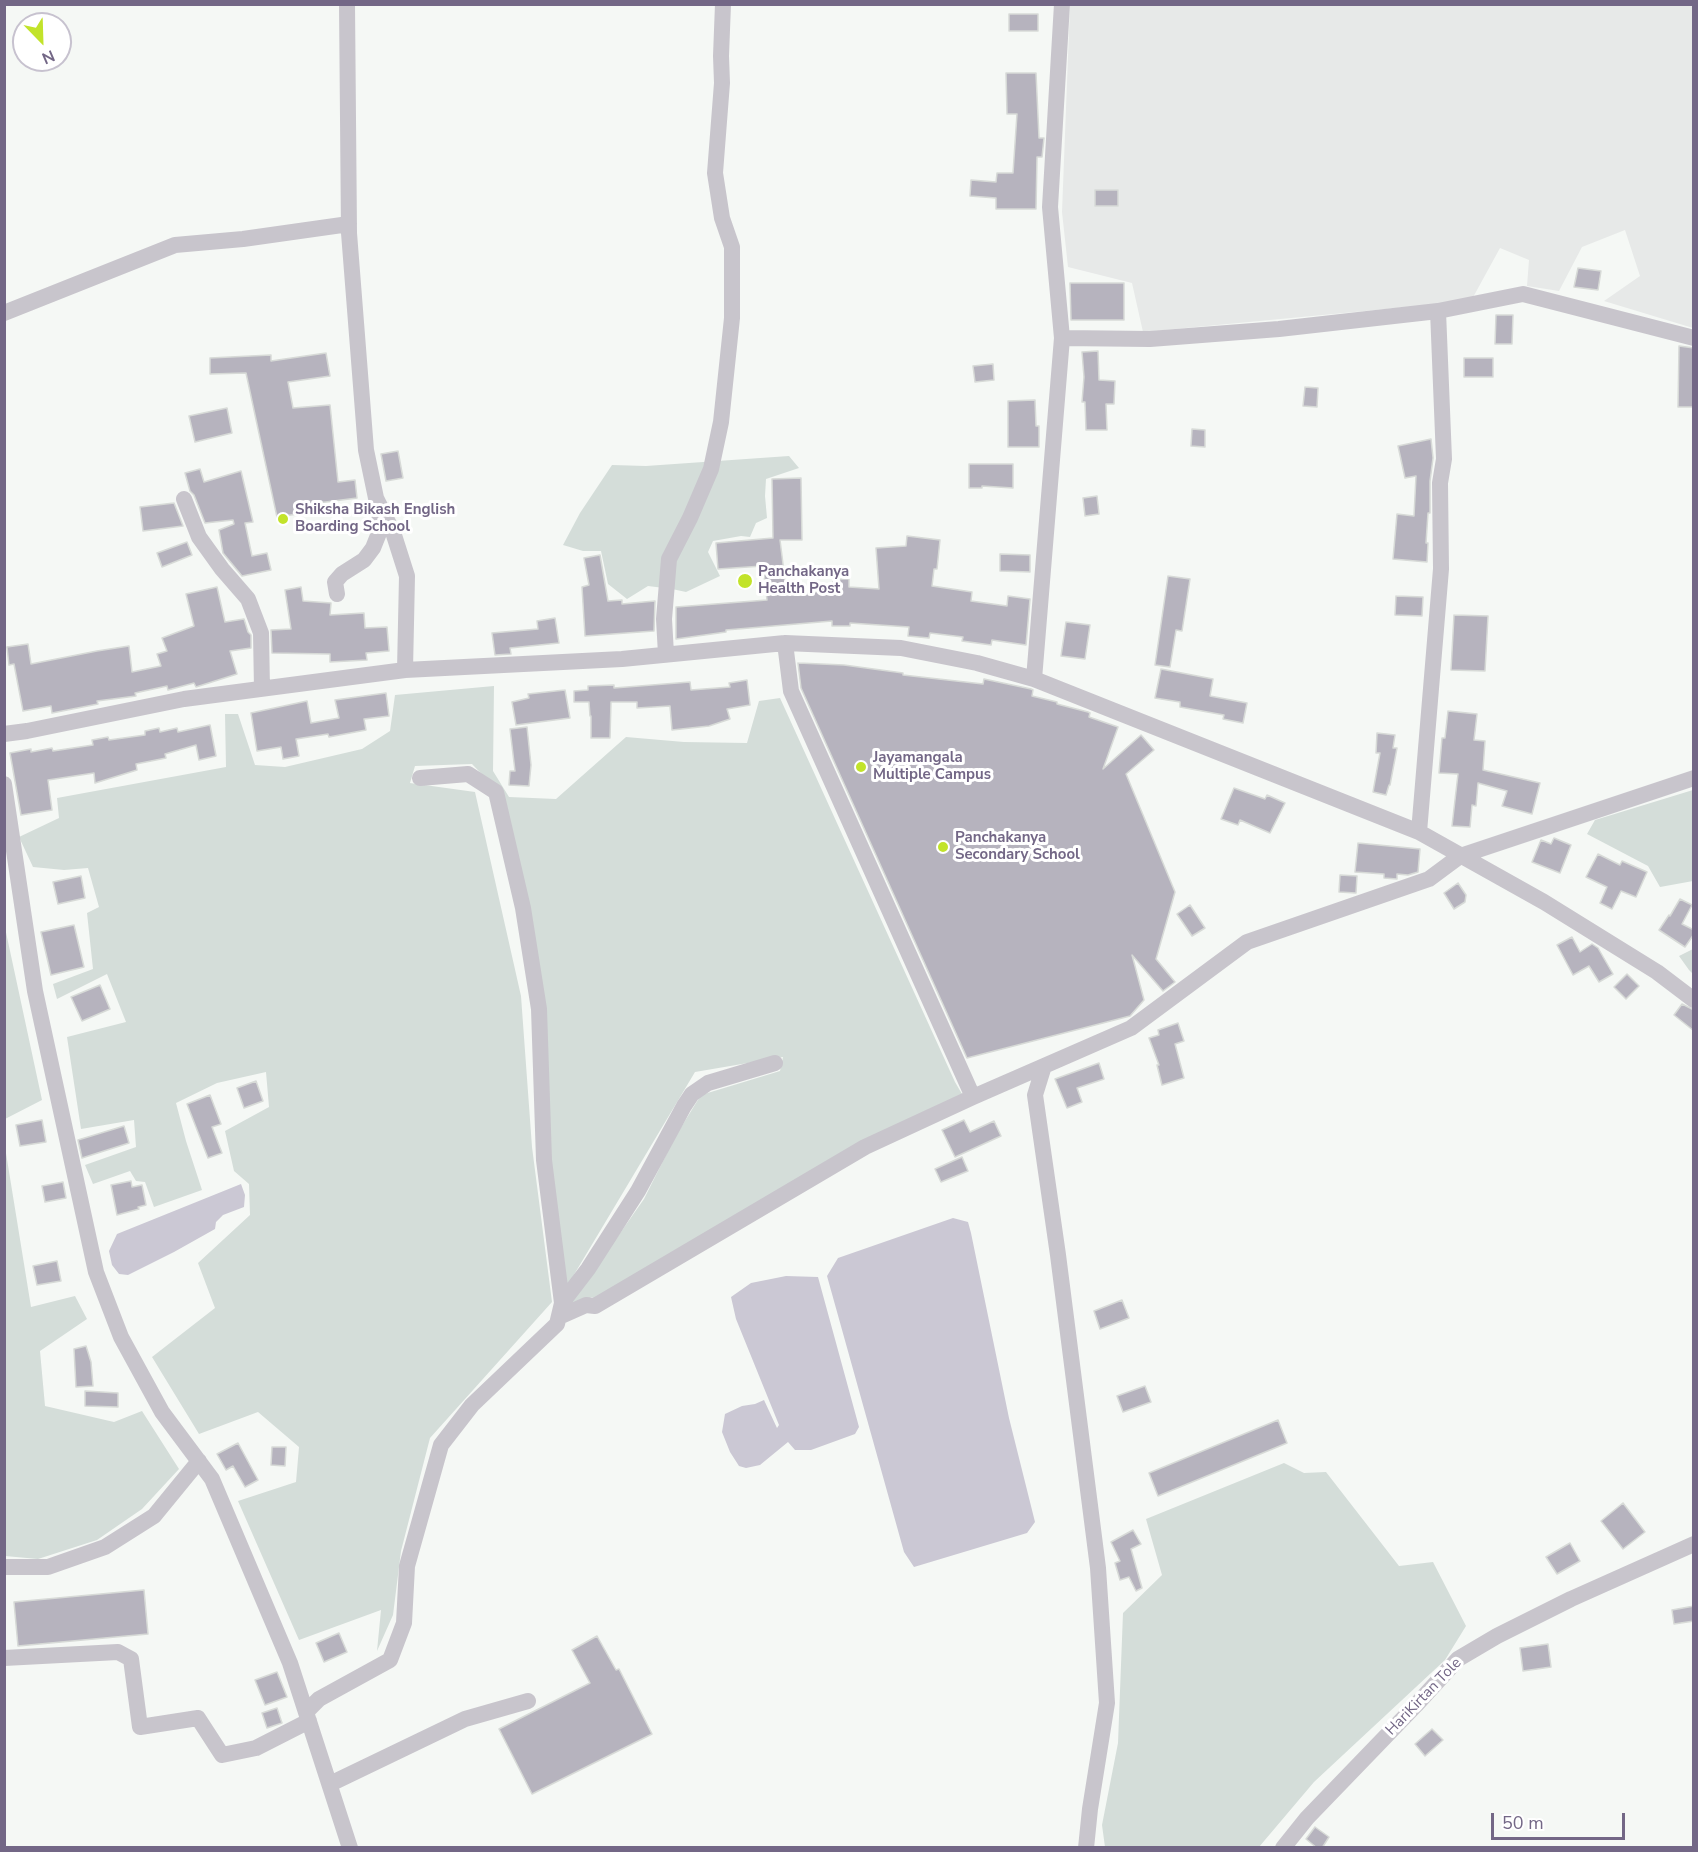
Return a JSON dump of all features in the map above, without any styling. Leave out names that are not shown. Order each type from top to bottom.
[{"type":"street","points":[[347,4],[349,224],[366,450],[376,498],[393,532],[407,576],[405,670]]},
{"type":"street","points":[[666,654],[664,619],[669,559],[711,469],[721,422],[732,318],[732,247],[722,218],[715,172],[722,83],[723,4]]},
{"type":"street","points":[[1034,679],[1062,338],[1050,207],[1062,4]]},
{"type":"street","points":[[4,314],[175,245],[243,239],[349,224]]},
{"type":"street","points":[[1062,338],[1150,339],[1279,330],[1438,311],[1523,294],[1694,338]]},
{"type":"street","points":[[1419,832],[1442,569],[1440,483],[1444,459],[1438,311]]},
{"type":"street","points":[[184,499],[199,537],[248,599],[261,633],[262,689]]},
{"type":"street","points":[[337,594],[335,582],[342,574],[364,560],[373,548],[379,533],[380,505]]},
{"type":"street","points":[[784,643],[790,691],[973,1096]]},
{"type":"street","points":[[4,734],[184,699],[405,670],[622,659],[784,643],[901,648],[977,663],[1034,679],[1419,832],[1545,902],[1658,972],[1694,1000]]},
{"type":"street","points":[[4,1658],[118,1652],[131,1659],[140,1726],[198,1719],[222,1755],[256,1748],[307,1716],[319,1699],[390,1660],[404,1623],[407,1566],[441,1445],[472,1405],[557,1324],[560,1310],[544,1160],[539,1009],[524,908],[496,792],[468,774],[420,778]]},
{"type":"street","points":[[560,1310],[586,1305],[595,1306],[865,1147],[973,1096],[1131,1028],[1247,942],[1429,879],[1460,856],[1694,778]]},
{"type":"street","points":[[4,784],[34,991],[96,1272],[121,1337],[162,1412],[212,1479],[290,1663],[350,1848]]},
{"type":"street","points":[[560,1310],[638,1191],[692,1095],[708,1083],[775,1063]]},
{"type":"street","points":[[1044,1066],[1035,1095],[1097,1560],[1107,1703],[1086,1848]]},
{"type":"street","points":[[4,1568],[48,1567],[105,1547],[154,1516],[199,1461]]},
{"type":"street","name":"HariKirtan Tole","points":[[1283,1848],[1307,1818],[1458,1659],[1497,1636],[1570,1599],[1694,1544]]},
{"type":"street","points":[[330,1784],[465,1719],[528,1701]]},
{"type":"shaded area","points":[[1070,5],[1693,5],[1693,328],[1604,301],[1640,276],[1625,230],[1582,247],[1559,291],[1527,286],[1529,260],[1500,248],[1471,301],[1143,332],[1132,283],[1068,267],[1062,212]]},
{"type":"shaded area","points":[[789,456],[799,468],[766,479],[767,518],[756,523],[750,537],[741,536],[713,541],[708,552],[720,576],[686,592],[648,586],[627,599],[608,584],[601,551],[583,551],[563,545],[580,513],[612,465],[646,466]]},
{"type":"shaded area","points":[[494,686],[493,771],[509,797],[556,799],[626,737],[684,742],[747,743],[759,701],[780,698],[962,1094],[596,1300],[592,1297],[569,1306],[644,1199],[675,1137],[701,1095],[780,1071],[783,1057],[695,1072],[566,1288],[549,1164],[546,1009],[502,795],[472,764],[415,766],[410,783],[475,792],[521,996],[532,1147],[552,1302],[430,1438],[401,1551],[393,1615],[377,1651],[381,1610],[299,1640],[238,1501],[296,1482],[299,1447],[258,1412],[199,1434],[152,1357],[215,1308],[198,1263],[250,1215],[249,1184],[234,1171],[225,1131],[269,1107],[266,1072],[217,1083],[176,1103],[202,1190],[154,1207],[145,1182],[136,1181],[130,1171],[93,1184],[85,1165],[136,1147],[134,1120],[81,1129],[67,1037],[126,1022],[107,974],[57,999],[53,984],[93,969],[87,913],[99,907],[88,868],[64,870],[33,867],[19,837],[59,818],[57,798],[226,767],[225,714],[238,714],[255,765],[285,767],[362,749],[390,731],[395,695]]},
{"type":"shaded area","points":[[1693,790],[1693,881],[1660,887],[1648,866],[1587,834],[1595,820]]},
{"type":"shaded area","points":[[4,923],[42,1100],[5,1119],[4,1119]]},
{"type":"shaded area","points":[[1693,949],[1693,974],[1679,956]]},
{"type":"shaded area","points":[[5,1147],[31,1307],[75,1296],[87,1319],[40,1351],[45,1406],[114,1422],[142,1411],[179,1469],[142,1509],[97,1540],[38,1559],[5,1556]]},
{"type":"shaded area","points":[[241,1184],[245,1195],[244,1207],[223,1215],[216,1222],[215,1229],[128,1275],[119,1274],[112,1265],[109,1251],[117,1234]]},
{"type":"shaded area","points":[[953,1218],[968,1222],[971,1233],[1009,1418],[1035,1522],[1027,1533],[914,1567],[904,1552],[827,1276],[838,1258]]},
{"type":"shaded area","points":[[786,1276],[818,1277],[859,1427],[855,1434],[811,1450],[795,1450],[788,1442],[760,1465],[746,1468],[739,1466],[722,1432],[725,1414],[764,1400],[777,1428],[779,1425],[736,1319],[731,1297],[751,1283]]},
{"type":"shaded area","points":[[1284,1463],[1304,1473],[1326,1472],[1399,1566],[1433,1562],[1466,1626],[1445,1660],[1314,1782],[1259,1847],[1105,1847],[1102,1825],[1118,1743],[1123,1613],[1162,1575],[1146,1519]]},
{"type":"building","points":[[1009,14],[1038,14],[1038,31],[1009,31]]},
{"type":"building","points":[[1006,73],[1036,73],[1039,138],[1044,138],[1042,157],[1037,157],[1036,209],[996,209],[996,198],[970,196],[971,180],[996,182],[997,173],[1013,173],[1017,114],[1007,114]]},
{"type":"building","points":[[1095,190],[1118,190],[1118,206],[1095,206]]},
{"type":"building","points":[[1578,268],[1601,271],[1598,290],[1574,287]]},
{"type":"building","points":[[1070,283],[1124,283],[1124,320],[1071,320]]},
{"type":"building","points":[[1496,315],[1513,315],[1512,344],[1495,344]]},
{"type":"building","points":[[1679,346],[1694,348],[1694,407],[1678,407]]},
{"type":"building","points":[[1098,351],[1099,380],[1115,381],[1114,404],[1106,404],[1107,430],[1086,430],[1085,402],[1082,402],[1084,377],[1082,352]]},
{"type":"building","points":[[326,353],[330,376],[288,382],[293,408],[330,405],[338,482],[355,480],[357,498],[310,504],[311,512],[277,517],[246,373],[210,374],[210,358],[271,355],[271,361]]},
{"type":"building","points":[[1464,358],[1493,358],[1493,377],[1464,377]]},
{"type":"building","points":[[993,364],[994,380],[975,382],[973,366]]},
{"type":"building","points":[[1305,387],[1318,388],[1317,407],[1303,406]]},
{"type":"building","points":[[1035,400],[1039,447],[1008,447],[1008,401]]},
{"type":"building","points":[[227,408],[232,433],[195,442],[189,416]]},
{"type":"building","points":[[1192,429],[1205,430],[1205,447],[1191,446]]},
{"type":"building","points":[[1431,439],[1433,458],[1426,543],[1428,543],[1427,562],[1393,559],[1397,514],[1414,516],[1416,476],[1405,478],[1398,446]]},
{"type":"building","points":[[398,451],[403,478],[386,481],[381,454]]},
{"type":"building","points":[[969,464],[1013,464],[1013,488],[982,486],[982,488],[969,488]]},
{"type":"building","points":[[200,469],[204,482],[241,471],[253,522],[245,523],[252,556],[267,553],[271,570],[242,576],[223,553],[219,530],[234,524],[233,520],[205,523],[194,495],[190,491],[185,473]]},
{"type":"building","points":[[801,478],[802,540],[780,540],[786,588],[795,594],[816,592],[816,588],[833,587],[833,579],[849,579],[849,587],[879,589],[876,548],[906,546],[907,536],[940,540],[937,569],[934,569],[932,586],[972,592],[971,601],[1007,606],[1008,596],[1030,599],[1026,645],[992,640],[991,645],[962,641],[963,637],[930,633],[929,638],[908,636],[909,627],[850,623],[850,626],[832,626],[832,621],[726,630],[726,632],[676,639],[676,607],[767,600],[763,566],[718,569],[716,543],[773,538],[772,479]]},
{"type":"building","points":[[1097,496],[1099,514],[1085,516],[1083,498]]},
{"type":"building","points":[[174,503],[183,526],[143,531],[140,507]]},
{"type":"building","points":[[187,542],[192,555],[162,567],[157,553]]},
{"type":"building","points":[[1000,554],[1030,555],[1030,572],[1000,571]]},
{"type":"building","points":[[600,555],[608,601],[622,600],[622,604],[655,601],[654,631],[585,636],[582,587],[589,585],[584,558]]},
{"type":"building","points":[[1168,576],[1190,579],[1182,631],[1176,630],[1170,667],[1155,665]]},
{"type":"building","points":[[217,587],[225,622],[244,619],[251,635],[251,648],[230,651],[237,674],[196,687],[194,683],[168,690],[167,686],[135,693],[136,696],[97,701],[98,704],[52,713],[51,706],[23,711],[14,664],[9,665],[7,647],[28,644],[31,664],[129,646],[132,672],[161,666],[157,654],[167,651],[162,638],[194,626],[186,594]]},
{"type":"building","points":[[301,587],[303,601],[331,603],[330,615],[364,613],[365,628],[387,627],[389,651],[366,653],[367,660],[330,662],[330,654],[272,653],[271,630],[291,629],[285,590]]},
{"type":"building","points":[[1396,596],[1423,597],[1422,616],[1395,615]]},
{"type":"building","points":[[1454,615],[1488,616],[1485,671],[1451,670]]},
{"type":"building","points":[[555,618],[559,643],[510,648],[511,654],[495,655],[492,633],[538,629],[537,621]]},
{"type":"building","points":[[1066,622],[1090,625],[1085,659],[1061,656]]},
{"type":"building","points":[[798,663],[844,665],[903,673],[903,675],[983,684],[984,679],[1031,689],[1033,690],[1032,696],[1088,712],[1089,717],[1118,727],[1103,769],[1141,735],[1154,750],[1126,774],[1175,892],[1156,959],[1175,982],[1163,991],[1132,955],[1144,1000],[1130,1016],[967,1058],[801,688]]},
{"type":"building","points":[[1161,669],[1213,679],[1210,696],[1247,703],[1243,723],[1223,719],[1224,715],[1180,707],[1180,702],[1155,698]]},
{"type":"building","points":[[747,680],[750,705],[727,709],[730,719],[709,726],[672,730],[670,706],[637,708],[637,702],[611,702],[610,738],[591,738],[589,702],[574,702],[574,691],[588,690],[588,686],[614,685],[614,688],[690,682],[691,690],[730,687],[729,683]]},
{"type":"building","points":[[565,690],[570,718],[516,725],[512,702],[529,698],[528,694]]},
{"type":"building","points":[[386,693],[389,716],[364,719],[366,730],[329,737],[328,734],[296,739],[299,756],[283,759],[281,747],[257,751],[251,713],[307,701],[311,723],[339,718],[335,700]]},
{"type":"building","points":[[1448,711],[1477,714],[1474,740],[1485,741],[1483,770],[1540,783],[1532,814],[1502,806],[1507,791],[1478,783],[1476,806],[1472,805],[1470,827],[1452,826],[1458,774],[1439,773],[1442,738],[1445,738]]},
{"type":"building","points":[[210,725],[216,756],[199,760],[196,745],[165,754],[166,758],[136,764],[137,770],[95,783],[94,773],[48,780],[52,810],[21,815],[10,753],[52,748],[53,751],[93,745],[92,740],[145,735],[145,731],[159,728],[160,732],[177,728],[178,732]]},
{"type":"building","points":[[527,727],[531,765],[529,786],[509,785],[510,771],[515,771],[510,729]]},
{"type":"building","points":[[1377,733],[1395,735],[1393,748],[1397,748],[1386,795],[1373,792],[1380,753],[1376,753]]},
{"type":"building","points":[[1234,788],[1265,799],[1267,795],[1285,803],[1270,833],[1240,820],[1238,825],[1221,819]]},
{"type":"building","points":[[1554,838],[1571,845],[1560,873],[1532,862],[1541,840],[1551,844]]},
{"type":"building","points":[[1358,843],[1420,849],[1418,872],[1408,875],[1397,874],[1397,879],[1384,878],[1384,874],[1355,872]]},
{"type":"building","points":[[1598,854],[1620,865],[1622,861],[1647,872],[1636,897],[1621,891],[1612,909],[1600,903],[1607,887],[1586,877]]},
{"type":"building","points":[[1340,875],[1357,876],[1356,893],[1339,892]]},
{"type":"building","points":[[81,876],[85,898],[58,904],[53,882]]},
{"type":"building","points":[[1458,883],[1466,895],[1465,902],[1454,909],[1444,893]]},
{"type":"building","points":[[1680,899],[1692,905],[1682,924],[1694,930],[1694,934],[1685,947],[1659,930]]},
{"type":"building","points":[[1190,905],[1205,928],[1192,936],[1177,914]]},
{"type":"building","points":[[74,925],[84,967],[51,975],[41,932]]},
{"type":"building","points":[[1572,937],[1580,952],[1592,944],[1598,948],[1613,974],[1599,982],[1589,966],[1573,975],[1557,945]]},
{"type":"building","points":[[1627,974],[1639,986],[1626,999],[1614,987]]},
{"type":"building","points":[[100,985],[110,1009],[82,1021],[71,997]]},
{"type":"building","points":[[1682,1004],[1694,1010],[1694,1031],[1674,1015]]},
{"type":"building","points":[[1178,1023],[1184,1041],[1175,1044],[1184,1078],[1162,1085],[1157,1065],[1159,1065],[1149,1038],[1159,1035],[1158,1030]]},
{"type":"building","points":[[1099,1063],[1104,1079],[1077,1088],[1082,1102],[1067,1108],[1055,1079]]},
{"type":"building","points":[[256,1081],[263,1101],[244,1108],[237,1088]]},
{"type":"building","points":[[210,1095],[221,1124],[212,1127],[222,1153],[208,1158],[187,1104]]},
{"type":"building","points":[[42,1120],[46,1142],[20,1146],[16,1125]]},
{"type":"building","points":[[964,1120],[970,1132],[994,1121],[1001,1136],[955,1157],[942,1130]]},
{"type":"building","points":[[124,1126],[129,1143],[82,1158],[78,1140]]},
{"type":"building","points":[[962,1157],[968,1171],[941,1182],[935,1169]]},
{"type":"building","points":[[131,1181],[132,1187],[142,1185],[146,1205],[117,1215],[111,1185]]},
{"type":"building","points":[[63,1182],[66,1198],[45,1202],[42,1186]]},
{"type":"building","points":[[57,1261],[61,1281],[37,1285],[33,1266]]},
{"type":"building","points":[[1122,1300],[1129,1318],[1100,1329],[1094,1311]]},
{"type":"building","points":[[86,1346],[91,1362],[93,1386],[76,1387],[74,1349]]},
{"type":"building","points":[[1145,1386],[1151,1402],[1123,1412],[1117,1396]]},
{"type":"building","points":[[85,1391],[118,1393],[118,1407],[85,1406]]},
{"type":"building","points":[[1278,1420],[1287,1443],[1158,1496],[1149,1473]]},
{"type":"building","points":[[238,1443],[258,1480],[245,1487],[233,1466],[226,1470],[217,1454]]},
{"type":"building","points":[[272,1447],[286,1447],[285,1466],[271,1465]]},
{"type":"building","points":[[1623,1503],[1645,1532],[1623,1549],[1601,1521]]},
{"type":"building","points":[[1133,1530],[1141,1544],[1131,1549],[1142,1588],[1136,1591],[1129,1577],[1120,1580],[1115,1563],[1120,1561],[1111,1542]]},
{"type":"building","points":[[1570,1543],[1580,1561],[1557,1574],[1546,1557]]},
{"type":"building","points":[[144,1590],[148,1634],[18,1646],[14,1602]]},
{"type":"building","points":[[1694,1606],[1694,1621],[1674,1624],[1672,1610]]},
{"type":"building","points":[[339,1633],[347,1652],[324,1662],[316,1643]]},
{"type":"building","points":[[597,1636],[616,1670],[619,1669],[652,1734],[532,1794],[499,1729],[590,1683],[572,1650]]},
{"type":"building","points":[[1548,1644],[1551,1667],[1523,1671],[1520,1648]]},
{"type":"building","points":[[277,1672],[287,1697],[265,1705],[255,1680]]},
{"type":"building","points":[[277,1708],[282,1723],[267,1728],[262,1713]]},
{"type":"building","points":[[1432,1729],[1443,1740],[1425,1756],[1415,1744]]},
{"type":"building","points":[[1315,1827],[1329,1837],[1322,1848],[1317,1848],[1306,1839]]},
{"type":"place","name":"Shiksha Bikash English Boarding School","points":[[283,519]]},
{"type":"place","name":"Panchakanya Health Post","points":[[745,581]]},
{"type":"place","name":"Jayamangala Multiple Campus","points":[[861,767]]},
{"type":"place","name":"Panchakanya Secondary School","points":[[943,847]]}]
